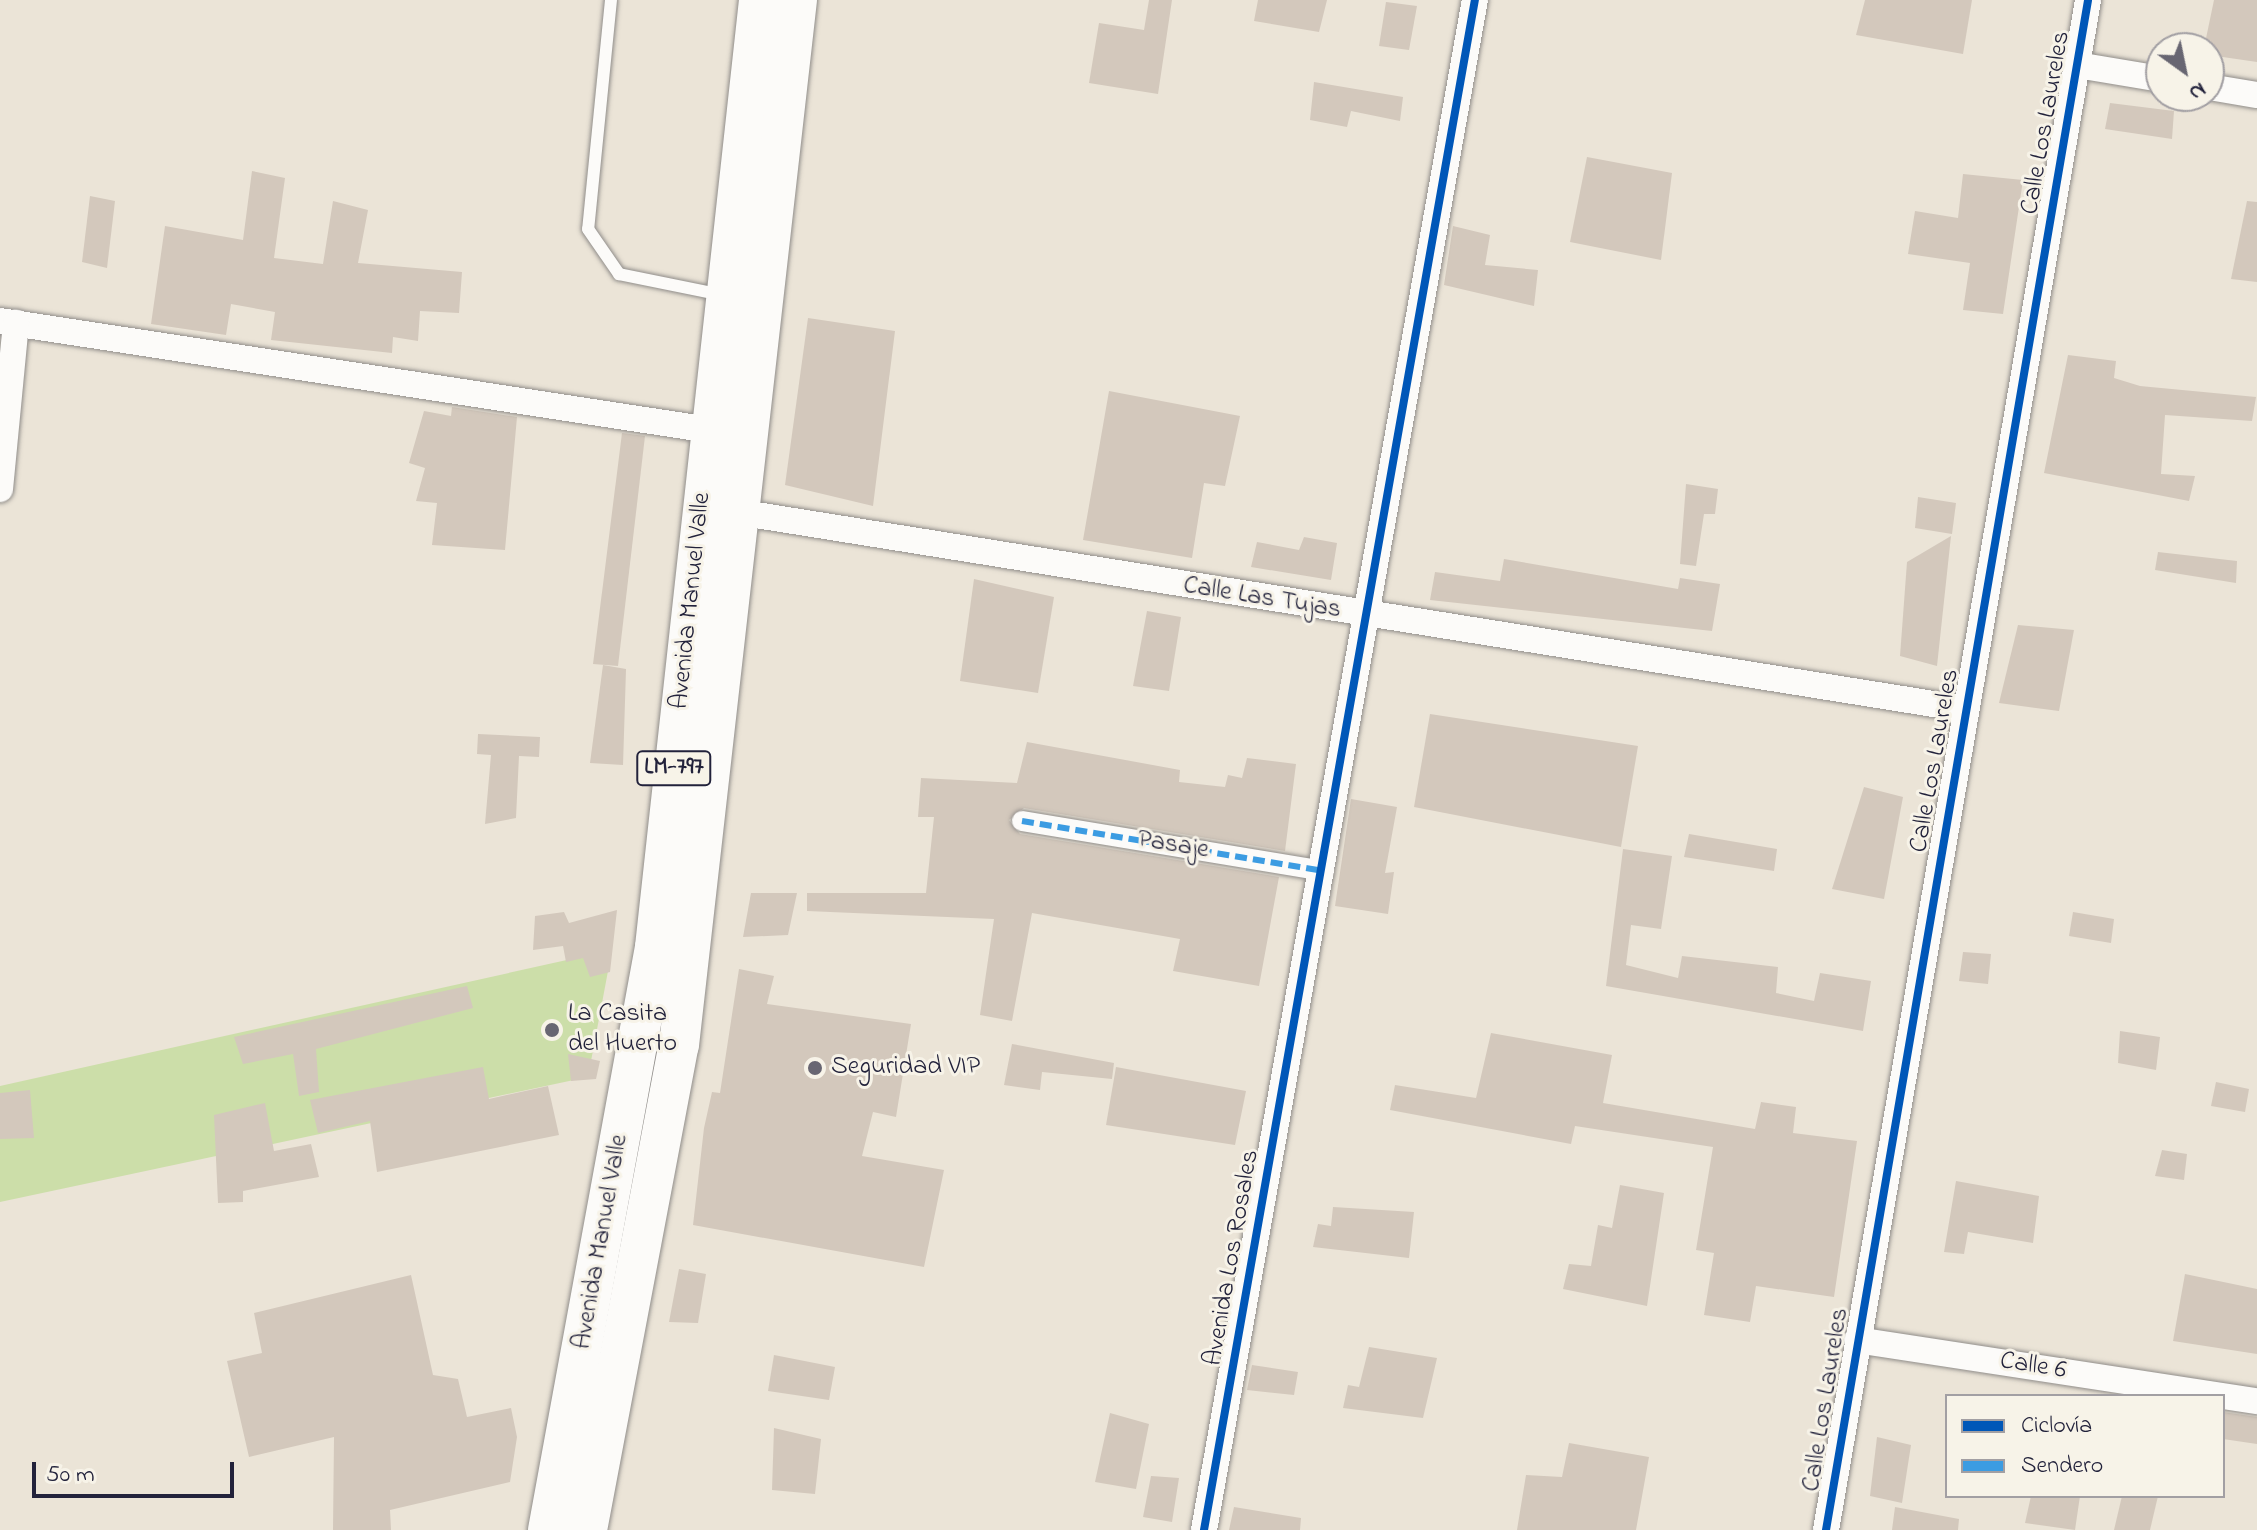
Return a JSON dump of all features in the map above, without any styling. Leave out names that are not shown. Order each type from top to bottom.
[{"type":"main road","name":"Avenida Manuel Valle","points":[[548,1530],[655,947],[759,0]]},
{"type":"main road","name":"Avenida Manuel Valle","points":[[587,1530],[679,1045],[797,0]]},
{"type":"street","name":"Avenida Los Rosales","points":[[1204,1530],[1371,617],[1475,0]]},
{"type":"street","name":"Calle Los Laureles","points":[[1826,1530],[2088,0]]},
{"type":"street","points":[[2077,65],[2145,76]]},
{"type":"street","points":[[2225,90],[2257,95]]},
{"type":"street","points":[[0,489],[8,322],[710,430]]},
{"type":"street","name":"Calle Las Tujas","points":[[702,507],[1371,617],[1965,709]]},
{"type":"street","name":"Pasaje","points":[[1022,821],[1324,871]]},
{"type":"street","name":"Calle 6","points":[[1857,1340],[2211,1394]]},
{"type":"street","name":"Calle 6","points":[[2225,1396],[2257,1401]]},
{"type":"lane","points":[[611,0],[588,229],[619,274],[725,295]]},
{"type":"green space","points":[[612,950],[588,1077],[0,1202],[0,1086]]},
{"type":"building","points":[[1149,0],[1172,0],[1158,94],[1089,83],[1099,23],[1144,30]]},
{"type":"building","points":[[1258,0],[1327,0],[1319,32],[1254,21]]},
{"type":"building","points":[[1865,0],[1972,0],[1963,54],[1856,35]]},
{"type":"building","points":[[2214,0],[2257,0],[2257,62],[2225,57],[2225,32],[2207,32]]},
{"type":"building","points":[[1386,2],[1417,6],[1409,50],[1379,46]]},
{"type":"building","points":[[1314,82],[1403,97],[1400,121],[1351,111],[1347,127],[1310,120]]},
{"type":"building","points":[[2110,103],[2145,107],[2145,112],[2174,112],[2172,139],[2105,129]]},
{"type":"building","points":[[1587,157],[1672,173],[1661,260],[1570,242]]},
{"type":"building","points":[[252,171],[285,178],[274,258],[323,264],[333,201],[368,210],[358,263],[462,272],[459,313],[420,311],[418,341],[393,337],[392,353],[271,340],[275,312],[231,304],[226,335],[151,324],[165,226],[243,240]]},
{"type":"building","points":[[1963,174],[2023,180],[2003,314],[1963,310],[1970,263],[1908,254],[1915,211],[1958,218]]},
{"type":"building","points":[[90,196],[115,201],[107,268],[82,262]]},
{"type":"building","points":[[2247,201],[2257,202],[2257,282],[2231,279]]},
{"type":"building","points":[[1453,226],[1490,235],[1485,265],[1538,270],[1534,306],[1444,285]]},
{"type":"building","points":[[808,318],[895,331],[873,506],[785,485]]},
{"type":"building","points":[[2068,355],[2116,361],[2114,378],[2140,386],[2256,397],[2252,421],[2165,415],[2161,474],[2195,476],[2189,501],[2044,473]]},
{"type":"building","points":[[1109,391],[1240,416],[1225,486],[1204,483],[1192,558],[1083,540]]},
{"type":"building","points":[[452,407],[517,417],[505,550],[432,545],[437,503],[416,501],[425,468],[409,463],[424,411],[451,416]]},
{"type":"building","points":[[622,433],[645,436],[618,666],[593,664]]},
{"type":"building","points":[[1686,484],[1718,489],[1715,514],[1704,514],[1696,566],[1680,564]]},
{"type":"building","points":[[1918,497],[1956,503],[1952,534],[1915,528]]},
{"type":"building","points":[[1951,536],[1937,666],[1900,656],[1907,562]]},
{"type":"building","points":[[1304,537],[1337,543],[1331,580],[1251,567],[1257,542],[1299,550]]},
{"type":"building","points":[[2158,552],[2237,561],[2236,583],[2155,570]]},
{"type":"building","points":[[1504,559],[1678,589],[1680,578],[1720,584],[1712,631],[1430,600],[1435,572],[1500,581]]},
{"type":"building","points":[[974,579],[1054,597],[1038,693],[960,681]]},
{"type":"building","points":[[1147,611],[1181,617],[1169,691],[1133,686]]},
{"type":"building","points":[[2018,625],[2074,630],[2059,711],[1999,703]]},
{"type":"building","points":[[603,665],[626,669],[623,765],[590,763]]},
{"type":"building","points":[[1430,714],[1638,746],[1621,847],[1414,807]]},
{"type":"building","points":[[478,734],[540,737],[539,757],[519,756],[516,818],[485,824],[491,755],[477,754]]},
{"type":"building","points":[[1027,742],[1180,770],[1179,782],[1225,787],[1228,775],[1242,778],[1247,758],[1296,764],[1285,851],[1024,808],[1009,820],[1020,834],[1279,877],[1259,986],[1173,971],[1180,939],[1032,913],[1012,1021],[980,1015],[994,919],[807,911],[807,893],[926,893],[934,817],[918,817],[921,778],[1017,783]]},
{"type":"building","points":[[1864,787],[1903,797],[1884,899],[1832,889]]},
{"type":"building","points":[[1351,799],[1397,807],[1385,873],[1394,872],[1388,914],[1335,906]]},
{"type":"building","points":[[1689,834],[1777,849],[1774,871],[1684,857]]},
{"type":"building","points":[[1623,849],[1672,856],[1661,929],[1631,925],[1626,965],[1678,978],[1682,956],[1778,967],[1776,993],[1814,1001],[1820,973],[1871,981],[1863,1031],[1606,986]]},
{"type":"building","points":[[751,893],[797,893],[788,935],[743,937]]},
{"type":"building","points":[[617,910],[610,972],[590,977],[583,958],[566,962],[563,946],[533,950],[535,916],[564,912],[569,923]]},
{"type":"building","points":[[2073,912],[2114,919],[2111,943],[2069,936]]},
{"type":"building","points":[[1963,952],[1991,954],[1988,984],[1959,981]]},
{"type":"building","points":[[739,969],[774,976],[767,1004],[911,1024],[896,1117],[873,1112],[862,1156],[944,1170],[924,1267],[693,1225],[704,1128],[712,1092],[720,1093]]},
{"type":"building","points":[[467,986],[473,1008],[316,1049],[319,1092],[299,1096],[293,1054],[243,1064],[234,1037]]},
{"type":"building","points":[[2120,1031],[2160,1037],[2156,1070],[2118,1063]]},
{"type":"building","points":[[1491,1033],[1612,1055],[1603,1103],[1755,1129],[1761,1102],[1796,1107],[1793,1133],[1857,1141],[1834,1297],[1756,1286],[1750,1322],[1704,1315],[1714,1253],[1696,1250],[1713,1147],[1575,1126],[1571,1144],[1390,1110],[1395,1085],[1476,1098]]},
{"type":"building","points":[[1012,1044],[1114,1063],[1112,1079],[1042,1072],[1040,1090],[1004,1085]]},
{"type":"building","points":[[568,1054],[600,1061],[596,1079],[571,1081]]},
{"type":"building","points":[[483,1067],[489,1099],[548,1086],[559,1135],[377,1172],[370,1121],[318,1133],[310,1100]]},
{"type":"building","points":[[1116,1067],[1246,1091],[1235,1145],[1106,1125]]},
{"type":"building","points":[[2216,1082],[2249,1089],[2245,1112],[2211,1106]]},
{"type":"building","points":[[30,1090],[34,1138],[0,1139],[0,1093]]},
{"type":"building","points":[[265,1103],[274,1151],[311,1144],[319,1177],[243,1191],[243,1202],[218,1203],[214,1115]]},
{"type":"building","points":[[2162,1150],[2187,1154],[2184,1180],[2155,1176]]},
{"type":"building","points":[[1956,1181],[2039,1196],[2033,1243],[1968,1232],[1964,1254],[1944,1252]]},
{"type":"building","points":[[1620,1185],[1664,1193],[1647,1306],[1563,1289],[1569,1264],[1591,1266],[1598,1225],[1612,1228]]},
{"type":"building","points":[[1333,1207],[1414,1212],[1409,1258],[1313,1247],[1318,1224],[1331,1226]]},
{"type":"building","points":[[679,1269],[706,1274],[698,1323],[669,1322]]},
{"type":"building","points":[[2185,1274],[2257,1289],[2257,1354],[2173,1341]]},
{"type":"building","points":[[411,1275],[433,1375],[458,1379],[467,1417],[511,1408],[517,1437],[510,1482],[390,1510],[391,1530],[333,1530],[334,1437],[249,1457],[227,1361],[262,1353],[254,1313]]},
{"type":"building","points":[[1369,1347],[1437,1358],[1423,1418],[1343,1408],[1348,1385],[1359,1387]]},
{"type":"building","points":[[774,1355],[835,1367],[829,1400],[768,1391]]},
{"type":"building","points":[[1252,1365],[1298,1372],[1294,1395],[1247,1390]]},
{"type":"building","points":[[2225,1412],[2257,1417],[2257,1444],[2225,1439]]},
{"type":"building","points":[[1110,1413],[1149,1424],[1136,1489],[1095,1482]]},
{"type":"building","points":[[774,1428],[821,1439],[815,1494],[772,1490]]},
{"type":"building","points":[[1877,1437],[1911,1445],[1902,1503],[1870,1496]]},
{"type":"building","points":[[1569,1443],[1649,1457],[1636,1530],[1517,1530],[1526,1475],[1562,1477]]},
{"type":"building","points":[[1151,1476],[1179,1478],[1172,1522],[1143,1517]]},
{"type":"building","points":[[2031,1498],[2080,1498],[2075,1530],[2025,1523]]},
{"type":"building","points":[[2122,1498],[2158,1498],[2150,1530],[2114,1530]]},
{"type":"building","points":[[1234,1507],[1301,1518],[1300,1530],[1229,1530]]},
{"type":"building","points":[[1895,1507],[1959,1519],[1958,1530],[1892,1530]]},
{"type":"marked path","points":[[1022,821],[1324,871]]},
{"type":"cycle path","points":[[1204,1530],[1475,0]]},
{"type":"cycle path","points":[[1826,1530],[2088,0]]},
{"type":"place","name":"La Casita del Huerto","points":[[552,1030]]},
{"type":"place","name":"Seguridad VIP","points":[[815,1068]]}]
